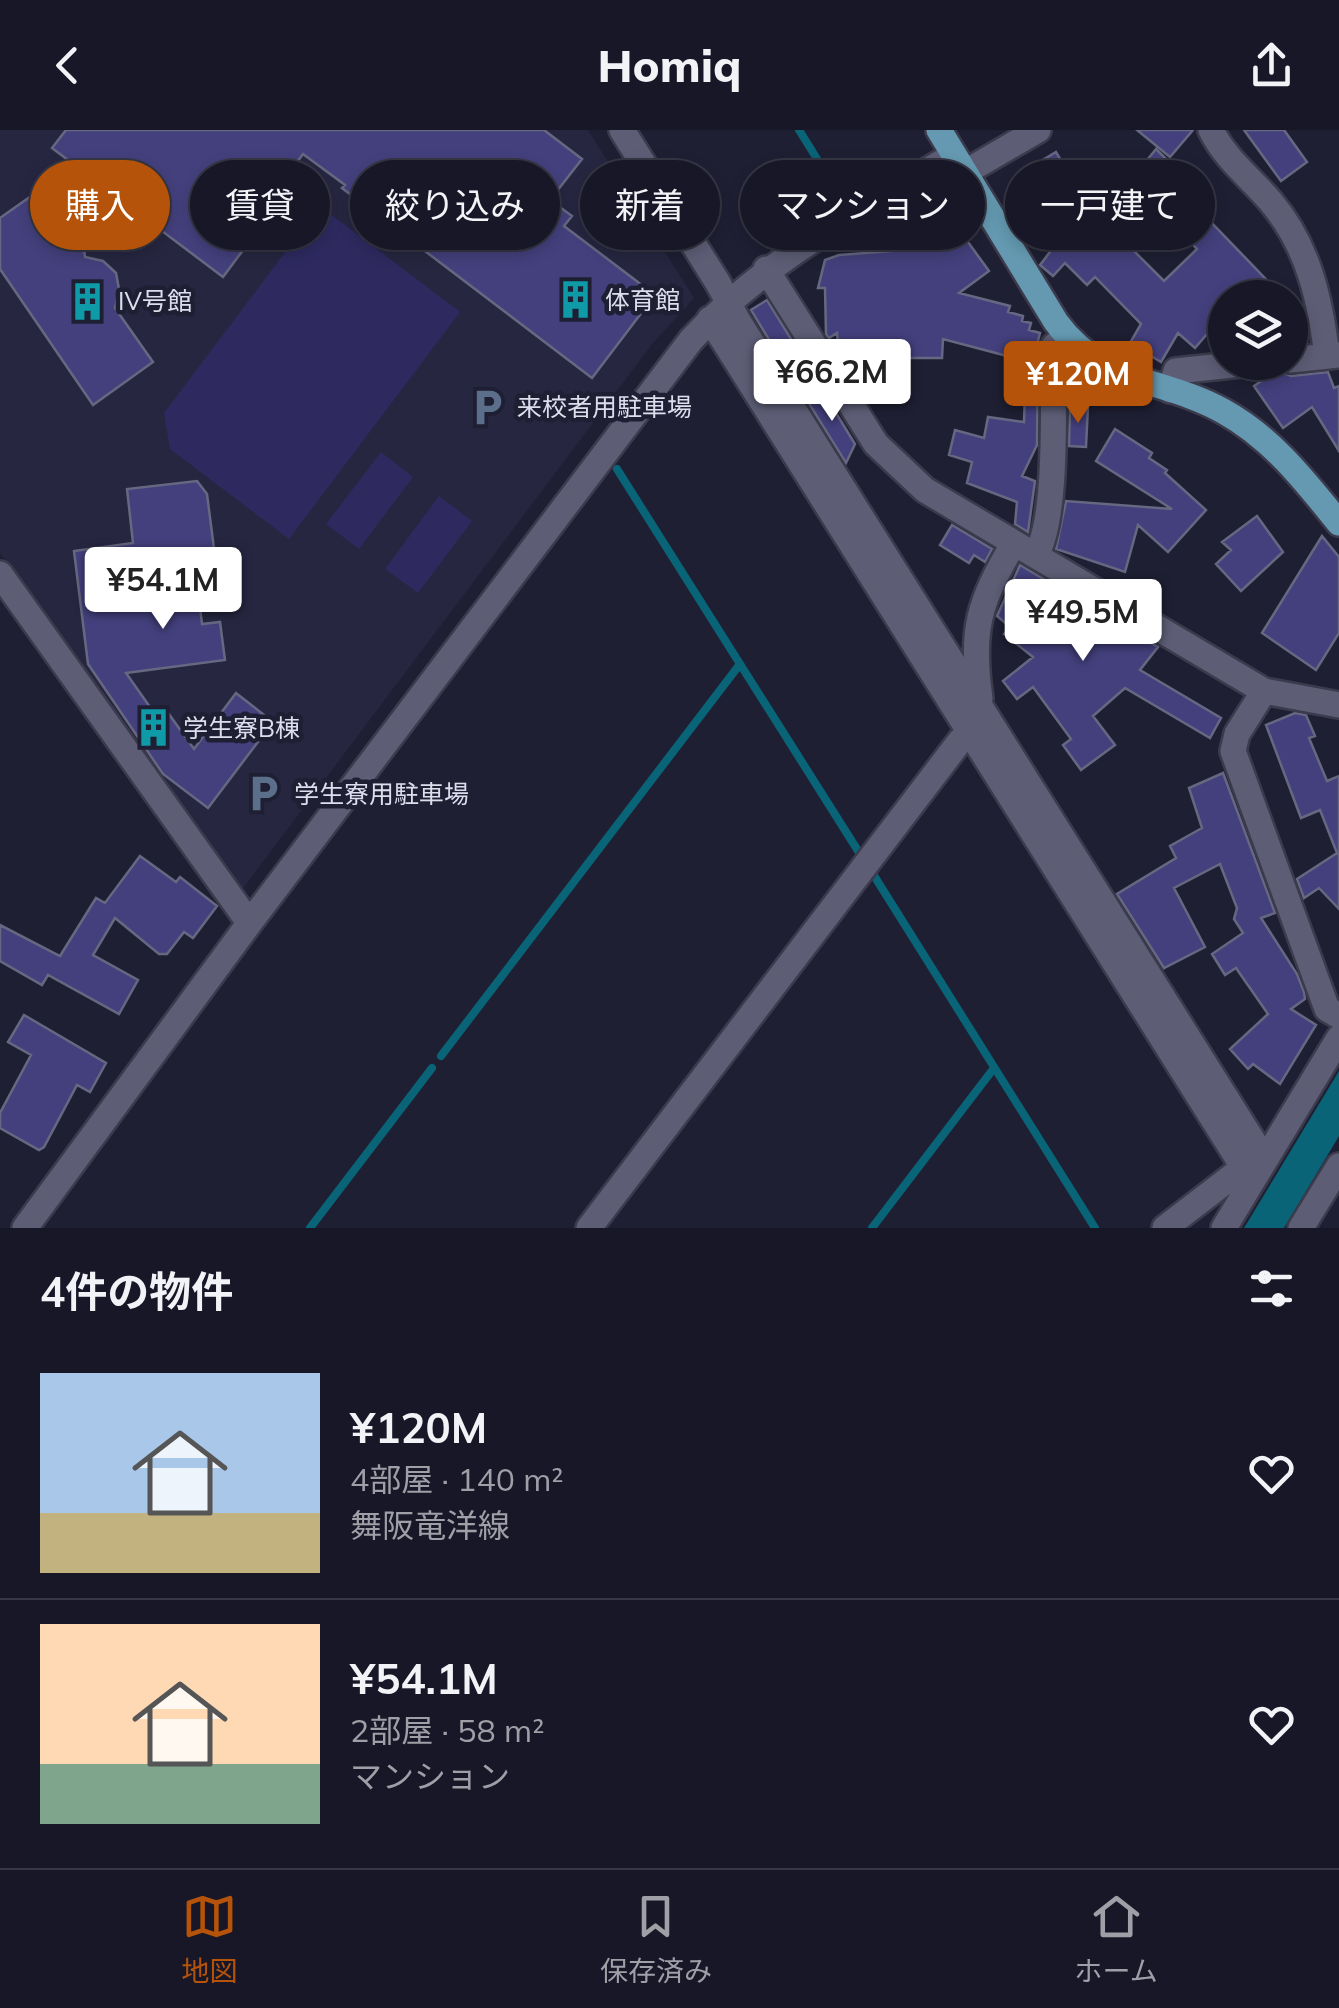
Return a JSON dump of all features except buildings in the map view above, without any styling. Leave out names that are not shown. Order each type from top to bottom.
[{"type":"main road","points":[[939,130],[957,160]]},
{"type":"main road","points":[[985,206],[1066,336],[1105,368],[1218,408],[1253,429],[1284,456],[1339,523]]},
{"type":"street","points":[[622,130],[719,311],[1253,1169]]},
{"type":"street","points":[[968,160],[1038,130]]},
{"type":"street","points":[[1211,130],[1226,156],[1275,206],[1304,254],[1333,355],[1308,358]]},
{"type":"street","points":[[25,1228],[674,360],[719,311],[794,250]]},
{"type":"street","points":[[766,270],[876,444],[925,490],[1264,691],[1339,705]]},
{"type":"street","points":[[588,1228],[960,742],[971,721],[976,622],[1025,549],[1044,542],[1054,346],[1066,336]]},
{"type":"street","points":[[1170,390],[1176,371],[1208,368]]},
{"type":"street","points":[[3,586],[242,914],[252,921]]},
{"type":"street","points":[[1264,691],[1236,734],[1233,751],[1327,1009],[1339,1016]]},
{"type":"street","points":[[1224,1228],[1253,1169],[1339,1038]]},
{"type":"street","points":[[1301,1228],[1339,1166]]},
{"type":"street","points":[[1165,1228],[1253,1169]]},
{"type":"shaded area","points":[[0,130],[588,130],[607,160],[580,160],[580,250],[664,250],[694,298],[653,343],[241,891],[0,553]]},
{"type":"shaded area","points":[[330,214],[350,229],[350,250],[378,250],[460,312],[289,539],[170,449],[164,413],[287,250],[330,250]]},
{"type":"shaded area","points":[[381,452],[413,477],[359,549],[326,524]]},
{"type":"shaded area","points":[[439,496],[472,521],[418,593],[385,569]]},
{"type":"shaded area","points":[[1339,1071],[1339,1136],[1284,1228],[1244,1228]]},
{"type":"waterway","points":[[799,130],[818,160]]},
{"type":"waterway","points":[[617,469],[860,854]]},
{"type":"waterway","points":[[441,1056],[740,664]]},
{"type":"waterway","points":[[873,874],[1095,1228]]},
{"type":"waterway","points":[[310,1228],[432,1068]]},
{"type":"waterway","points":[[872,1228],[994,1068]]},
{"type":"place","name":"体育館","points":[[575,300]]},
{"type":"place","name":"IV号館","points":[[88,301]]},
{"type":"place","name":"来校者用駐車場","points":[[487,407]]},
{"type":"place","name":"学生寮B棟","points":[[153,728]]},
{"type":"place","name":"学生寮用駐車場","points":[[264,794]]}]
